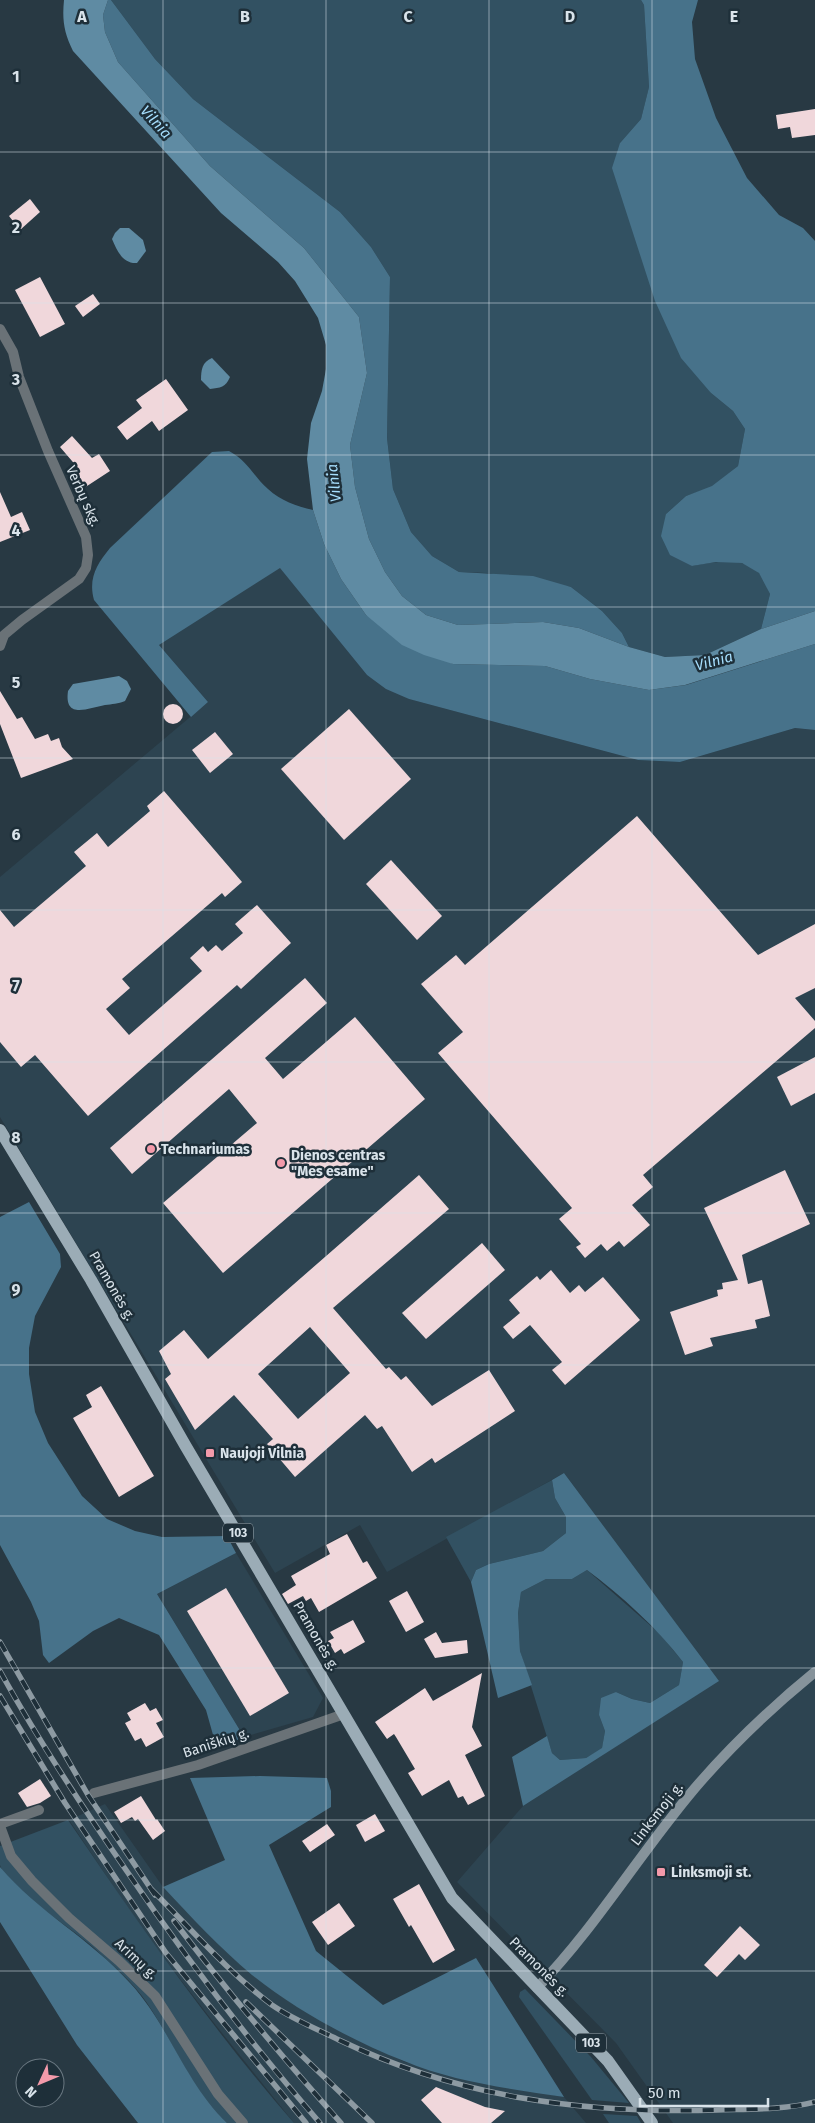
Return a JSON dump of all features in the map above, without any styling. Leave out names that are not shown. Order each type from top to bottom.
[{"type":"main road","name":"Pramonės g.","points":[[0,1130],[91,1280],[185,1445],[452,1898],[608,2061],[652,2123]]},
{"type":"main road","name":"Linksmoji g.","points":[[537,1988],[579,1940],[695,1788],[783,1698],[815,1672]]},
{"type":"street","name":"Verbų skg.","points":[[0,329],[13,352],[19,376],[48,451],[86,537],[88,555],[86,568],[79,579],[4,635],[0,646]]},
{"type":"street","name":"Baniškių g.","points":[[94,1793],[198,1765],[344,1714]]},
{"type":"street","points":[[0,1825],[39,1810]]},
{"type":"street","name":"Arimų g.","points":[[0,1825],[10,1856],[32,1881],[68,1918],[119,1961],[155,1996],[218,2094],[243,2123]]},
{"type":"shaded area","points":[[108,0],[111,0],[155,59],[193,99],[340,212],[371,247],[390,277],[387,438],[393,489],[411,532],[432,556],[459,572],[533,576],[571,587],[602,611],[622,633],[629,647],[579,628],[543,622],[458,625],[426,615],[402,596],[385,572],[369,539],[355,487],[350,445],[367,373],[359,317],[304,248],[210,166],[118,62],[105,32],[103,15]]},
{"type":"shaded area","points":[[111,0],[641,0],[644,5],[649,87],[641,119],[620,143],[711,393],[733,411],[745,429],[738,466],[712,487],[686,496],[666,514],[692,566],[718,562],[736,562],[752,567],[761,575],[770,594],[761,629],[705,655],[665,657],[629,647],[622,633],[602,611],[571,587],[487,573],[459,572],[432,556],[411,532],[393,489],[387,438],[390,277],[371,247],[340,212],[193,99],[155,59]]},
{"type":"shaded area","points":[[641,0],[698,0],[692,22],[695,59],[716,118],[747,178],[779,215],[803,228],[815,241],[815,611],[761,629],[770,594],[759,573],[742,563],[716,562],[692,566],[670,555],[661,536],[666,514],[686,496],[712,486],[738,466],[745,429],[733,411],[711,393],[681,358],[655,301],[612,168],[620,143],[641,119],[649,87],[644,5]]},
{"type":"shaded area","points":[[229,451],[241,459],[263,484],[278,497],[313,510],[324,544],[341,579],[366,615],[453,664],[545,666],[590,679],[649,690],[686,685],[815,644],[815,730],[795,728],[680,762],[638,760],[409,699],[386,689],[367,675],[280,568],[159,645],[208,702],[191,717],[94,600],[92,592],[93,578],[101,560],[110,548],[212,452]]},
{"type":"shaded area","points":[[280,567],[367,675],[409,699],[638,760],[680,762],[795,728],[815,730],[815,2123],[673,2123],[616,2043],[457,1882],[523,1806],[718,1681],[564,1473],[387,1572],[360,1525],[275,1573],[0,1117],[0,877],[208,702],[159,645]]},
{"type":"shaded area","points":[[29,1202],[60,1254],[61,1267],[35,1316],[29,1348],[29,1374],[35,1412],[48,1443],[82,1496],[107,1519],[135,1531],[162,1537],[227,1536],[236,1553],[157,1594],[244,1737],[217,1749],[206,1710],[159,1635],[119,1618],[93,1631],[49,1663],[43,1655],[39,1621],[31,1602],[0,1545],[0,1217]]},
{"type":"shaded area","points":[[564,1473],[719,1681],[523,1806],[512,1757],[547,1736],[552,1753],[560,1760],[586,1758],[602,1748],[605,1731],[599,1715],[601,1698],[616,1692],[632,1699],[650,1703],[679,1685],[683,1662],[638,1613],[587,1570],[572,1579],[546,1579],[521,1592],[518,1613],[520,1651],[532,1685],[498,1698],[471,1582],[476,1570],[489,1564],[543,1551],[566,1533],[566,1517],[555,1498],[552,1480]]},
{"type":"shaded area","points":[[552,1480],[555,1498],[566,1517],[566,1533],[543,1551],[489,1564],[476,1570],[471,1582],[446,1537]]},
{"type":"shaded area","points":[[236,1553],[323,1698],[313,1717],[244,1737],[157,1594]]},
{"type":"shaded area","points":[[587,1570],[659,1633],[683,1662],[679,1685],[650,1703],[632,1699],[616,1692],[599,1715],[605,1731],[602,1749],[586,1758],[560,1760],[552,1753],[520,1651],[518,1613],[521,1592],[546,1579],[572,1579]]},
{"type":"shaded area","points":[[260,1776],[327,1778],[331,1791],[331,1807],[269,1845],[316,1951],[383,2005],[476,1958],[564,2097],[463,2080],[423,2068],[365,2044],[325,2024],[269,1988],[240,1965],[184,1910],[163,1887],[225,1860],[190,1778]]},
{"type":"shaded area","points":[[105,1804],[163,1887],[205,1931],[253,1975],[294,2005],[335,2028],[405,2062],[478,2082],[564,2097],[586,2123],[294,2123],[143,1931],[69,1820]]},
{"type":"shaded area","points":[[68,1820],[149,1937],[205,2013],[294,2123],[227,2123],[203,2096],[157,2018],[135,1988],[85,1940],[27,1896],[5,1874],[0,1865],[0,1846]]},
{"type":"shaded area","points":[[0,1867],[31,1898],[99,1953],[130,1983],[156,2017],[200,2090],[227,2123],[138,2123],[77,2045],[0,1922]]},
{"type":"shaded area","points":[[525,1989],[591,2057],[629,2103],[592,2100],[519,1997],[520,1992]]},
{"type":"shaded area","points":[[603,2114],[637,2116],[641,2123],[609,2123]]},
{"type":"water","name":"Vilnia","points":[[64,0],[108,0],[103,15],[105,32],[118,62],[210,166],[304,248],[359,317],[367,373],[350,445],[355,487],[369,539],[385,572],[402,596],[426,615],[458,625],[543,622],[579,628],[629,647],[665,657],[705,655],[761,629],[815,611],[815,644],[685,685],[649,690],[590,679],[545,666],[453,664],[424,655],[402,645],[366,615],[341,579],[324,544],[313,510],[307,459],[311,423],[322,391],[326,369],[326,345],[318,318],[295,281],[278,262],[221,213],[73,51],[64,26]]},
{"type":"water","points":[[120,228],[129,228],[143,240],[146,251],[137,263],[124,259],[116,248],[112,239]]},
{"type":"water","points":[[212,358],[230,377],[227,383],[222,386],[210,389],[201,380],[201,376],[204,364]]},
{"type":"water","points":[[119,676],[127,681],[131,689],[125,701],[85,710],[73,709],[70,706],[68,691],[73,684]]},
{"type":"building","points":[[815,109],[815,135],[792,138],[790,127],[778,129],[776,115]]},
{"type":"building","points":[[30,199],[40,212],[20,230],[9,216]]},
{"type":"building","points":[[40,277],[65,324],[40,337],[15,290]]},
{"type":"building","points":[[93,294],[100,304],[83,317],[75,306]]},
{"type":"building","points":[[166,379],[188,410],[159,431],[152,421],[127,440],[117,427],[142,408],[136,400]]},
{"type":"building","points":[[72,436],[92,458],[99,454],[110,471],[84,488],[73,471],[78,468],[60,447]]},
{"type":"building","points":[[0,492],[11,517],[22,512],[30,530],[0,542]]},
{"type":"building","points":[[0,691],[17,719],[22,717],[35,739],[48,734],[51,741],[59,738],[62,747],[73,759],[21,778],[0,724]]},
{"type":"building","points":[[169,704],[177,704],[183,710],[183,718],[177,724],[169,724],[163,718],[163,710]]},
{"type":"building","points":[[349,709],[411,779],[344,840],[281,769]]},
{"type":"building","points":[[215,732],[233,754],[210,773],[192,750]]},
{"type":"building","points":[[164,791],[242,882],[225,897],[222,893],[122,979],[130,988],[106,1009],[129,1035],[202,971],[190,958],[203,946],[208,952],[216,945],[222,951],[243,933],[235,924],[257,905],[291,943],[241,989],[237,985],[88,1116],[35,1055],[21,1067],[0,1042],[0,910],[14,927],[86,866],[74,852],[97,833],[108,847],[150,811],[147,806]]},
{"type":"building","points":[[637,816],[758,955],[815,924],[815,988],[795,998],[815,1021],[815,1028],[643,1175],[653,1187],[632,1205],[650,1225],[624,1247],[619,1241],[607,1251],[601,1244],[585,1258],[576,1247],[581,1244],[559,1219],[572,1208],[438,1053],[463,1032],[421,984],[456,955],[465,965]]},
{"type":"building","points":[[391,860],[442,916],[417,940],[366,884]]},
{"type":"building","name":"Dienos centras \"Mes esame\"","points":[[305,978],[327,1003],[265,1058],[283,1079],[355,1017],[425,1099],[223,1273],[163,1203],[257,1123],[229,1089],[132,1174],[110,1148]]},
{"type":"building","points":[[815,1057],[815,1093],[791,1106],[777,1077]]},
{"type":"building","points":[[785,1170],[810,1224],[742,1255],[748,1284],[762,1280],[770,1316],[755,1320],[757,1328],[710,1338],[713,1346],[685,1355],[670,1312],[718,1296],[717,1290],[723,1289],[722,1283],[738,1280],[704,1208]]},
{"type":"building","points":[[419,1175],[449,1209],[333,1308],[386,1369],[389,1367],[401,1380],[406,1376],[432,1406],[489,1370],[515,1411],[435,1463],[432,1458],[412,1472],[382,1426],[377,1429],[365,1415],[295,1477],[267,1444],[273,1439],[234,1395],[195,1430],[165,1379],[171,1374],[159,1351],[184,1330],[208,1359]],"holes":[[[310,1327],[350,1373],[298,1419],[258,1374]]]},
{"type":"building","points":[[482,1243],[505,1270],[426,1339],[402,1313]]},
{"type":"building","points":[[551,1270],[570,1293],[579,1285],[585,1292],[603,1277],[640,1320],[565,1385],[552,1370],[562,1362],[530,1325],[513,1339],[503,1327],[520,1313],[509,1300],[537,1276],[540,1280]]},
{"type":"building","points":[[101,1386],[154,1476],[119,1497],[73,1418],[92,1407],[86,1395]]},
{"type":"building","points":[[347,1534],[363,1563],[367,1561],[377,1578],[319,1612],[311,1598],[306,1601],[303,1596],[288,1604],[282,1594],[296,1585],[291,1576],[330,1554],[326,1545]]},
{"type":"building","points":[[226,1588],[289,1693],[250,1716],[187,1611]]},
{"type":"building","points":[[407,1591],[424,1622],[406,1632],[389,1601]]},
{"type":"building","points":[[353,1620],[365,1642],[344,1654],[341,1649],[335,1653],[328,1641],[334,1638],[330,1632]]},
{"type":"building","points":[[436,1632],[442,1643],[467,1640],[468,1653],[435,1658],[424,1639]]},
{"type":"building","points":[[482,1673],[472,1727],[482,1746],[465,1755],[485,1796],[468,1805],[463,1796],[458,1798],[449,1780],[422,1796],[408,1773],[415,1769],[396,1737],[394,1734],[387,1739],[375,1722],[425,1688],[433,1701]]},
{"type":"building","points":[[145,1703],[150,1711],[156,1708],[163,1720],[156,1723],[164,1737],[146,1747],[141,1738],[135,1741],[125,1723],[131,1720],[127,1713]]},
{"type":"building","points":[[40,1779],[51,1796],[40,1803],[27,1807],[18,1793]]},
{"type":"building","points":[[141,1796],[165,1831],[153,1840],[138,1819],[135,1821],[132,1817],[121,1823],[114,1812]]},
{"type":"building","points":[[375,1814],[385,1831],[365,1842],[356,1825]]},
{"type":"building","points":[[327,1824],[335,1835],[310,1852],[302,1841]]},
{"type":"building","points":[[419,1884],[455,1950],[433,1963],[393,1899]]},
{"type":"building","points":[[339,1903],[355,1926],[328,1945],[312,1922]]},
{"type":"building","points":[[740,1926],[760,1945],[745,1960],[739,1954],[717,1977],[704,1965]]},
{"type":"building","points":[[436,2087],[485,2107],[505,2111],[491,2123],[442,2123],[421,2100]]},
{"type":"railway","points":[[0,1642],[88,1795],[155,1895]]},
{"type":"railway","points":[[0,1671],[60,1772],[195,1968],[320,2123]]},
{"type":"railway","points":[[0,1696],[65,1803],[166,1953],[306,2123]]},
{"type":"railway","points":[[152,1890],[240,1979],[272,2005],[339,2040],[385,2060],[430,2076],[477,2089],[524,2098],[571,2105],[619,2109],[668,2111],[754,2109],[779,2108],[815,2102]]},
{"type":"railway","points":[[174,1921],[256,2024],[341,2123]]},
{"type":"railway","points":[[246,2002],[372,2123]]},
{"type":"place","name":"Technariumas","points":[[151,1149]]},
{"type":"place","name":"Dienos centras \"Mes esame\"","points":[[281,1163]]},
{"type":"place","name":"Naujoji Vilnia","points":[[210,1453]]},
{"type":"place","name":"Linksmoji st.","points":[[661,1872]]}]
